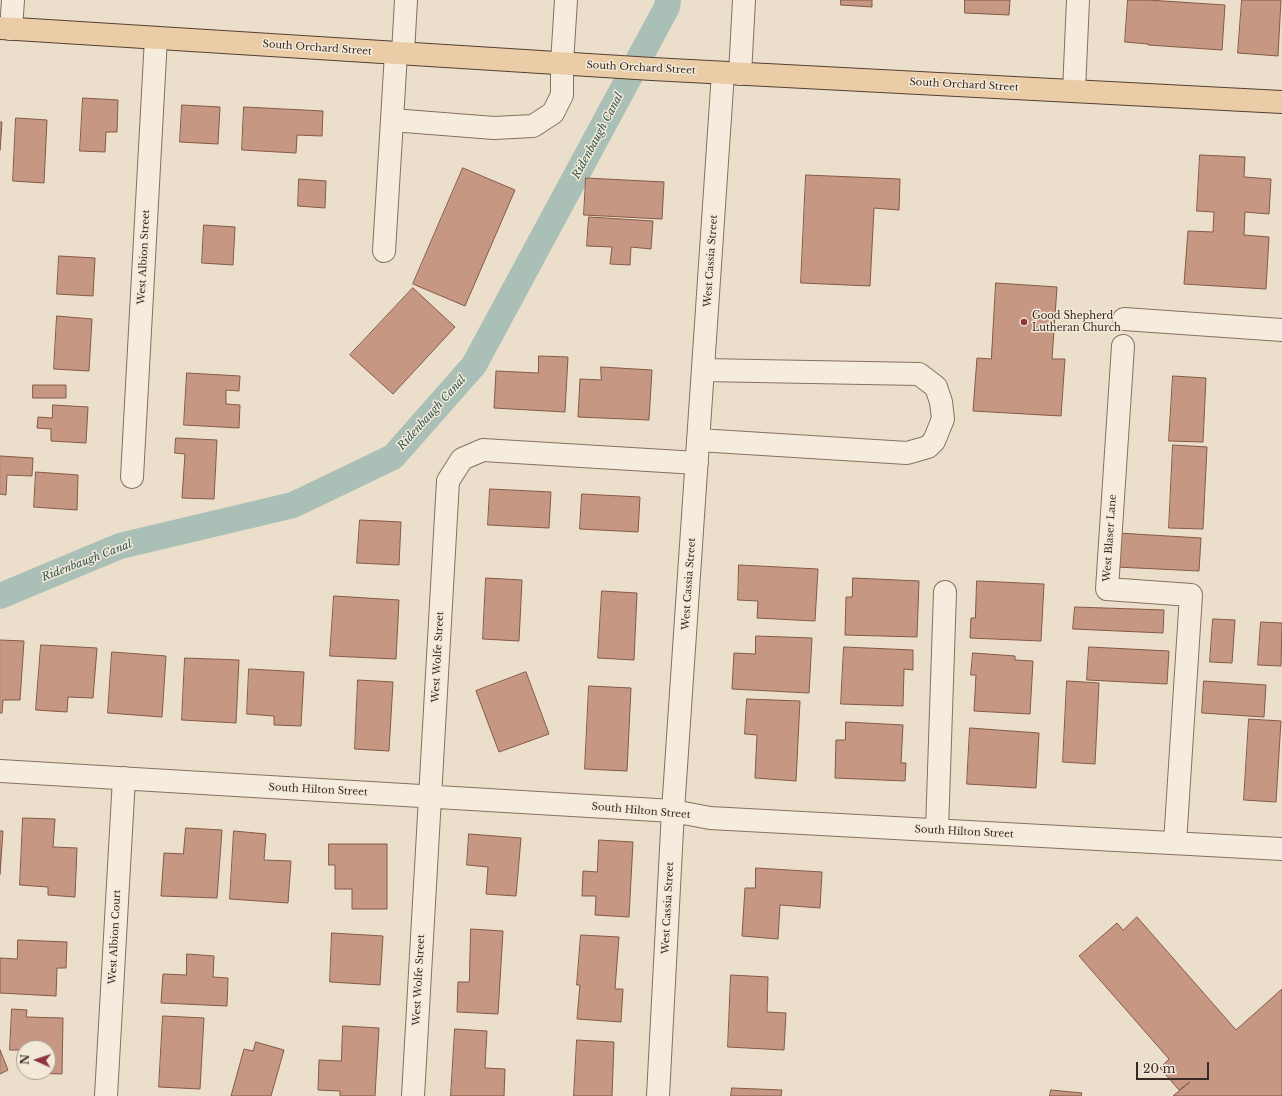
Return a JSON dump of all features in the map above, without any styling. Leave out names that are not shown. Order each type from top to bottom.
[{"type":"main road","name":"South Orchard Street","points":[[5,28],[652,69],[1282,102]]},
{"type":"street","points":[[5,28],[13,0]]},
{"type":"street","points":[[384,251],[392,120],[406,0]]},
{"type":"street","points":[[392,120],[494,128],[533,126],[553,113],[562,95],[562,63],[566,0]]},
{"type":"street","name":"West Cassia Street","points":[[658,1096],[673,811],[703,370],[732,73],[744,0]]},
{"type":"street","points":[[1074,91],[1078,0]]},
{"type":"street","name":"West Albion Street","points":[[132,477],[156,38]]},
{"type":"street","points":[[1124,319],[1282,330]]},
{"type":"street","name":"West Blaser Lane","points":[[1122,346],[1107,589],[1191,595],[1175,843]]},
{"type":"street","points":[[698,440],[907,453],[928,447],[934,441],[943,420],[941,402],[936,387],[919,374],[703,370]]},
{"type":"street","name":"West Wolfe Street","points":[[413,1096],[448,481],[462,459],[483,450],[697,463]]},
{"type":"street","points":[[937,830],[945,592]]},
{"type":"street","name":"South Hilton Street","points":[[0,771],[673,811],[710,818],[1282,849]]},
{"type":"street","name":"West Albion Court","points":[[106,1096],[124,778]]},
{"type":"building","points":[[841,0],[872,0],[872,7],[841,5]]},
{"type":"building","points":[[965,0],[1010,0],[1009,15],[965,13]]},
{"type":"building","points":[[1128,0],[1225,5],[1222,50],[1125,42]]},
{"type":"building","points":[[1242,0],[1281,0],[1278,56],[1238,53]]},
{"type":"building","points":[[83,98],[118,100],[117,132],[106,132],[105,152],[80,151]]},
{"type":"building","points":[[182,105],[220,107],[218,144],[180,142]]},
{"type":"building","points":[[244,107],[323,111],[322,136],[297,135],[296,153],[242,150]]},
{"type":"building","points":[[16,118],[47,120],[44,183],[13,181]]},
{"type":"building","points":[[0,122],[2,122],[0,150]]},
{"type":"building","points":[[1200,155],[1245,157],[1244,177],[1271,179],[1269,214],[1245,212],[1244,235],[1269,237],[1266,289],[1184,284],[1188,231],[1213,232],[1214,212],[1197,211]]},
{"type":"building","points":[[463,168],[515,190],[465,306],[413,284]]},
{"type":"building","points":[[806,175],[900,179],[899,210],[874,208],[870,286],[801,283]]},
{"type":"building","points":[[586,178],[664,182],[662,219],[584,215]]},
{"type":"building","points":[[299,179],[326,181],[325,208],[298,206]]},
{"type":"building","points":[[589,217],[653,221],[651,249],[631,247],[630,265],[610,264],[612,247],[587,246]]},
{"type":"building","points":[[204,225],[235,227],[233,265],[202,263]]},
{"type":"building","points":[[59,256],[95,258],[93,296],[57,294]]},
{"type":"building","name":"Good Shepherd Lutheran Church","points":[[996,283],[1057,287],[1052,359],[1065,359],[1061,416],[973,411],[977,358],[991,359]]},
{"type":"building","points":[[413,288],[455,327],[393,394],[350,355]]},
{"type":"building","points":[[57,316],[92,319],[89,371],[54,369]]},
{"type":"building","points":[[539,356],[568,357],[565,412],[494,408],[496,371],[538,373]]},
{"type":"building","points":[[601,367],[652,370],[649,420],[578,417],[580,379],[601,380]]},
{"type":"building","points":[[187,373],[240,376],[239,391],[226,390],[226,404],[240,405],[239,428],[184,425]]},
{"type":"building","points":[[1173,376],[1206,378],[1203,442],[1169,441]]},
{"type":"building","points":[[33,385],[66,385],[66,398],[33,398]]},
{"type":"building","points":[[53,405],[88,407],[86,443],[51,441],[51,429],[37,428],[38,417],[52,418]]},
{"type":"building","points":[[176,438],[217,440],[214,499],[182,498],[185,454],[175,453]]},
{"type":"building","points":[[1173,445],[1207,447],[1203,529],[1169,528]]},
{"type":"building","points":[[0,456],[33,458],[32,476],[7,475],[6,495],[0,494]]},
{"type":"building","points":[[36,472],[78,475],[77,510],[34,507]]},
{"type":"building","points":[[490,489],[551,492],[549,528],[488,525]]},
{"type":"building","points":[[582,494],[640,497],[638,532],[580,529]]},
{"type":"building","points":[[360,520],[401,522],[399,565],[357,563]]},
{"type":"building","points":[[1118,533],[1201,538],[1199,571],[1116,567]]},
{"type":"building","points":[[739,565],[818,569],[815,621],[757,618],[758,601],[738,600]]},
{"type":"building","points":[[486,578],[522,580],[519,641],[483,639]]},
{"type":"building","points":[[853,578],[919,581],[917,637],[845,635],[846,597],[852,597]]},
{"type":"building","points":[[977,581],[1044,584],[1041,641],[970,638],[971,618],[975,618]]},
{"type":"building","points":[[602,591],[637,593],[634,660],[598,658]]},
{"type":"building","points":[[334,596],[399,600],[396,659],[330,656]]},
{"type":"building","points":[[1075,607],[1164,610],[1163,633],[1073,629]]},
{"type":"building","points":[[1213,619],[1235,620],[1232,663],[1210,662]]},
{"type":"building","points":[[1261,622],[1282,623],[1281,666],[1258,665]]},
{"type":"building","points":[[756,636],[812,638],[809,693],[732,689],[734,653],[755,654]]},
{"type":"building","points":[[0,640],[24,641],[20,700],[3,700],[2,713],[0,713]]},
{"type":"building","points":[[41,645],[97,648],[93,698],[68,697],[67,712],[36,710]]},
{"type":"building","points":[[844,647],[913,650],[913,670],[904,669],[903,706],[841,704]]},
{"type":"building","points":[[1089,647],[1169,651],[1167,684],[1087,680]]},
{"type":"building","points":[[112,652],[166,656],[162,717],[108,713]]},
{"type":"building","points":[[973,653],[1015,656],[1015,660],[1033,661],[1030,714],[974,711],[976,675],[971,675]]},
{"type":"building","points":[[185,658],[239,660],[236,723],[182,720]]},
{"type":"building","points":[[249,669],[304,672],[301,726],[274,725],[274,716],[247,714]]},
{"type":"building","points":[[526,672],[549,734],[499,752],[476,691]]},
{"type":"building","points":[[358,680],[393,682],[389,751],[355,749]]},
{"type":"building","points":[[1067,681],[1099,683],[1095,764],[1063,762]]},
{"type":"building","points":[[1204,681],[1266,685],[1264,717],[1202,713]]},
{"type":"building","points":[[589,686],[631,688],[627,771],[585,769]]},
{"type":"building","points":[[747,699],[800,701],[796,781],[755,778],[757,735],[745,734]]},
{"type":"building","points":[[1249,719],[1281,721],[1276,802],[1244,800]]},
{"type":"building","points":[[846,722],[903,725],[901,763],[906,763],[905,781],[835,778],[836,740],[845,740]]},
{"type":"building","points":[[970,728],[1039,733],[1036,788],[967,784]]},
{"type":"building","points":[[23,818],[55,819],[53,847],[77,848],[75,897],[48,895],[48,887],[20,885]]},
{"type":"building","points":[[186,828],[222,830],[217,898],[161,896],[164,853],[183,854]]},
{"type":"building","points":[[0,831],[3,831],[0,874]]},
{"type":"building","points":[[234,831],[266,834],[264,860],[291,861],[288,903],[230,899]]},
{"type":"building","points":[[469,834],[521,838],[516,896],[486,894],[488,867],[467,865]]},
{"type":"building","points":[[599,840],[633,842],[629,917],[595,915],[596,896],[582,896],[583,871],[597,872]]},
{"type":"building","points":[[329,844],[387,844],[387,909],[352,909],[352,889],[335,889],[335,865],[329,865]]},
{"type":"building","points":[[756,868],[822,872],[820,908],[780,905],[778,939],[742,936],[745,888],[755,888]]},
{"type":"building","points":[[1137,917],[1236,1030],[1282,989],[1282,1096],[1173,1096],[1190,1082],[1179,1090],[1160,1068],[1169,1059],[1079,956],[1117,923],[1123,930]]},
{"type":"building","points":[[471,929],[503,931],[498,1014],[457,1012],[458,982],[469,982]]},
{"type":"building","points":[[332,933],[383,936],[380,985],[330,982]]},
{"type":"building","points":[[581,935],[619,937],[615,989],[623,989],[621,1022],[577,1019],[580,985],[577,985]]},
{"type":"building","points":[[18,940],[67,942],[66,968],[57,968],[56,996],[0,993],[0,958],[17,959]]},
{"type":"building","points":[[187,954],[214,956],[213,977],[228,978],[227,1006],[161,1003],[163,974],[186,975]]},
{"type":"building","points":[[731,975],[768,977],[767,1012],[786,1013],[784,1050],[728,1047]]},
{"type":"building","points":[[12,1009],[27,1010],[26,1017],[63,1018],[62,1074],[56,1074],[56,1040],[16,1040],[16,1050],[10,1050]]},
{"type":"building","points":[[163,1016],[204,1018],[200,1089],[159,1087]]},
{"type":"building","points":[[343,1026],[379,1028],[375,1096],[340,1096],[340,1091],[318,1090],[319,1060],[341,1061]]},
{"type":"building","points":[[455,1029],[487,1031],[485,1068],[505,1069],[504,1096],[451,1096]]},
{"type":"building","points":[[577,1040],[614,1042],[612,1096],[574,1096]]},
{"type":"building","points":[[256,1042],[284,1050],[271,1096],[231,1096],[244,1049],[253,1051]]},
{"type":"building","points":[[0,1050],[8,1070],[0,1074]]},
{"type":"building","points":[[732,1088],[782,1090],[781,1096],[731,1096]]},
{"type":"building","points":[[1051,1090],[1082,1093],[1081,1096],[1050,1096]]},
{"type":"waterway","name":"Ridenbaugh Canal","points":[[0,596],[120,546],[293,505],[393,457],[474,365],[667,7],[668,0]]},
{"type":"place","name":"Good Shepherd Lutheran Church","points":[[1024,322]]}]
